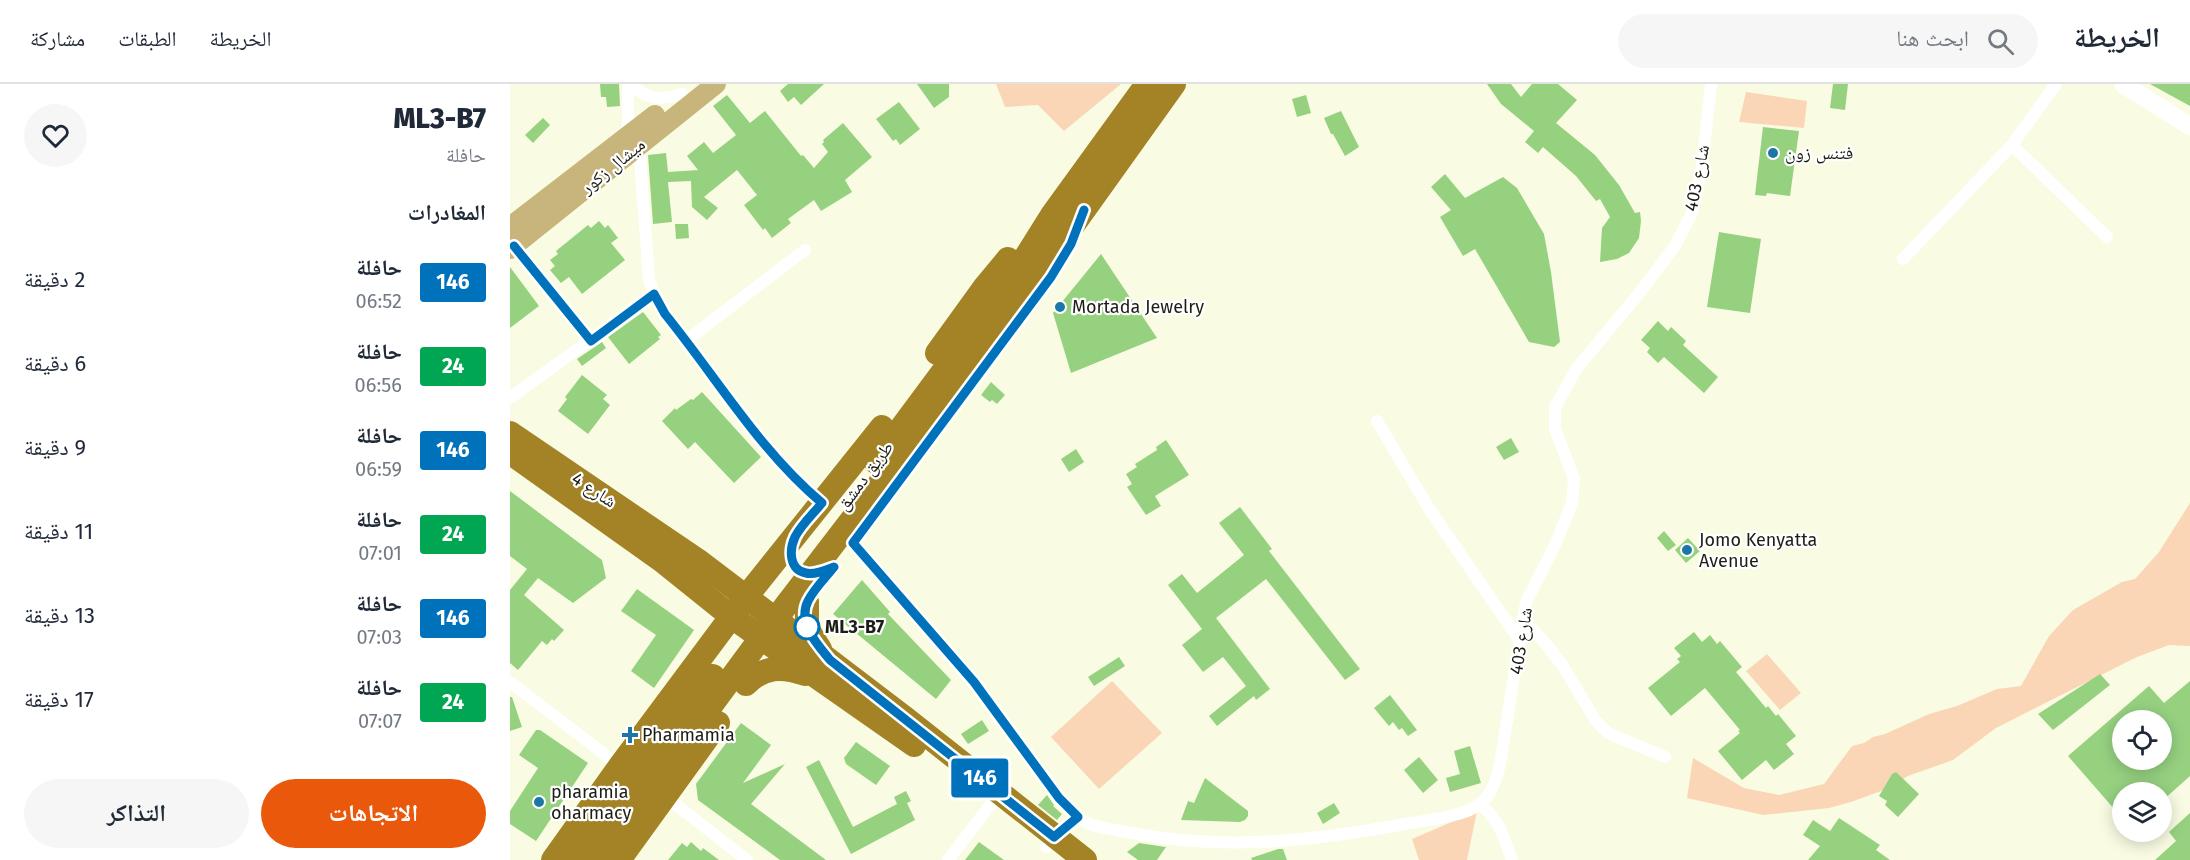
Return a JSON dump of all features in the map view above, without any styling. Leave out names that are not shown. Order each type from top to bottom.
[{"type":"highway","points":[[1155,88],[1181,84]]},
{"type":"highway","name":"طريق دمشق","points":[[576,860],[654,752],[783,585],[1000,311],[1084,210],[1155,88]]},
{"type":"highway","name":"طريق دمشق","points":[[597,860],[1000,311],[1012,279],[1052,215],[1155,88]]},
{"type":"highway","points":[[619,860],[780,638],[1051,277],[1071,244],[1084,210]]},
{"type":"highway","points":[[553,860],[746,597],[887,420],[984,288],[1024,240],[1052,215]]},
{"type":"highway","name":"شارع 4","points":[[510,433],[679,547],[693,570]]},
{"type":"highway","points":[[510,453],[693,570],[746,597],[780,638]]},
{"type":"highway","points":[[796,534],[791,558],[797,568],[813,573],[834,567]]},
{"type":"highway","points":[[693,570],[737,576],[758,573],[775,561]]},
{"type":"highway","points":[[693,570],[732,617],[780,638],[1054,848]]},
{"type":"highway","points":[[693,570],[713,618],[710,639],[696,665]]},
{"type":"highway","points":[[807,602],[806,621],[823,669],[909,741],[991,804],[1054,848],[1085,860]]},
{"type":"highway","points":[[696,665],[717,661],[732,668],[739,694]]},
{"type":"highway","points":[[739,694],[762,671],[777,668],[823,669]]},
{"type":"main road","name":"ميشال زكور","points":[[634,140],[716,84]]},
{"type":"main road","points":[[2123,84],[2190,126]]},
{"type":"main road","name":"ميشال زكور","points":[[511,241],[634,140],[688,89]]},
{"type":"street","points":[[628,84],[649,279],[654,294],[665,314],[781,465],[822,503]]},
{"type":"street","points":[[633,84],[641,93],[650,98],[662,99],[688,89]]},
{"type":"street","name":"شارع 403","points":[[1480,804],[1493,787],[1500,764],[1509,721],[1526,602],[1555,545],[1572,503],[1574,479],[1555,429],[1555,407],[1577,368],[1675,246],[1692,213],[1702,166],[1711,84]]},
{"type":"street","points":[[1903,259],[2012,145],[2056,84]]},
{"type":"street","points":[[2012,145],[2107,237]]},
{"type":"street","points":[[511,241],[591,341]]},
{"type":"street","points":[[687,340],[805,250]]},
{"type":"street","points":[[510,398],[654,294]]},
{"type":"street","points":[[1377,421],[1428,507],[1520,641]]},
{"type":"street","points":[[853,543],[974,682],[1059,798],[1078,817],[1101,827],[1165,839],[1246,844],[1311,839],[1377,829],[1457,814],[1480,804],[1497,822],[1512,860]]},
{"type":"street","points":[[1523,619],[1563,666],[1596,721],[1608,733],[1665,757]]},
{"type":"street","points":[[511,684],[620,766]]},
{"type":"street","points":[[665,796],[747,860]]},
{"type":"street","points":[[948,860],[991,804]]},
{"type":"street","points":[[1054,848],[1078,817]]},
{"type":"shaded area","points":[[996,84],[1121,84],[1064,131],[1038,105],[1005,107]]},
{"type":"shaded area","points":[[1746,92],[1807,101],[1804,128],[1739,122]]},
{"type":"shaded area","points":[[2190,503],[2190,646],[2169,645],[2137,657],[1996,728],[1953,760],[1908,776],[1881,791],[1851,802],[1829,808],[1763,815],[1687,798],[1693,758],[1744,788],[1779,795],[1824,784],[1852,746],[1997,689],[2021,686],[2049,636],[2073,610],[2122,582],[2135,579],[2159,552]]},
{"type":"shaded area","points":[[1767,654],[1801,693],[1780,710],[1746,671]]},
{"type":"shaded area","points":[[1112,681],[1162,733],[1099,789],[1051,737]]},
{"type":"shaded area","points":[[1477,811],[1467,860],[1419,860],[1412,839]]},
{"type":"building","points":[[600,84],[619,84],[620,106],[607,107],[606,97],[601,97]]},
{"type":"building","points":[[788,84],[824,84],[801,105],[794,97],[788,102],[780,91]]},
{"type":"building","points":[[917,84],[949,84],[949,97],[934,108]]},
{"type":"building","points":[[1487,84],[1511,84],[1521,97],[1532,84],[1558,84],[1577,100],[1556,123],[1595,155],[1619,185],[1635,213],[1640,212],[1639,238],[1629,253],[1617,259],[1600,262],[1602,228],[1610,217],[1600,199],[1596,201],[1576,176],[1543,147],[1538,153],[1525,142],[1534,131],[1501,104]]},
{"type":"building","points":[[1833,84],[1848,84],[1845,110],[1830,108]]},
{"type":"building","points":[[2150,84],[2190,84],[2190,106]]},
{"type":"building","points":[[727,95],[750,123],[765,111],[801,156],[803,155],[814,168],[828,152],[822,144],[823,140],[843,123],[872,157],[845,180],[852,192],[821,211],[814,200],[788,219],[791,223],[772,238],[744,205],[757,195],[737,170],[704,197],[718,208],[707,220],[692,207],[691,181],[668,182],[672,222],[653,224],[648,155],[666,153],[668,172],[698,170],[687,156],[704,142],[713,153],[736,135],[713,106]]},
{"type":"building","points":[[1306,95],[1311,113],[1297,117],[1292,99]]},
{"type":"building","points":[[899,102],[920,129],[900,145],[896,139],[893,141],[876,119]]},
{"type":"building","points":[[1341,111],[1359,147],[1345,156],[1324,118]]},
{"type":"building","points":[[543,118],[550,125],[533,143],[525,135]]},
{"type":"building","points":[[1763,127],[1799,131],[1790,196],[1767,193],[1766,196],[1755,195]]},
{"type":"building","points":[[1445,174],[1465,198],[1503,177],[1517,188],[1544,234],[1560,342],[1554,347],[1529,342],[1475,249],[1463,256],[1440,217],[1451,210],[1431,187]]},
{"type":"building","points":[[599,221],[605,228],[608,225],[618,238],[611,243],[625,260],[582,294],[569,277],[561,283],[550,270],[555,266],[550,260],[558,254],[556,251],[588,225],[591,228]]},
{"type":"building","points":[[675,224],[688,224],[689,238],[676,239]]},
{"type":"building","points":[[1719,232],[1761,239],[1750,313],[1707,307]]},
{"type":"building","points":[[1101,254],[1157,338],[1071,373],[1053,313]]},
{"type":"building","points":[[510,267],[539,306],[510,328]]},
{"type":"building","points":[[643,312],[661,335],[658,337],[660,339],[629,364],[608,337]]},
{"type":"building","points":[[1658,321],[1668,331],[1671,327],[1686,341],[1683,345],[1718,377],[1704,393],[1664,357],[1658,363],[1647,352],[1650,348],[1641,340]]},
{"type":"building","points":[[602,342],[606,348],[582,366],[577,359]]},
{"type":"building","points":[[582,375],[607,395],[603,399],[610,405],[588,434],[558,411],[567,399],[565,397]]},
{"type":"building","points":[[991,382],[1005,395],[997,404],[981,395]]},
{"type":"building","points":[[702,392],[761,457],[734,483],[695,442],[688,449],[662,421],[675,408],[676,410],[691,399],[693,400]]},
{"type":"building","points":[[1511,438],[1519,452],[1504,460],[1496,447]]},
{"type":"building","points":[[1166,440],[1189,475],[1155,496],[1161,506],[1146,515],[1127,487],[1132,484],[1126,474]]},
{"type":"building","points":[[1076,449],[1084,462],[1069,472],[1061,459]]},
{"type":"building","points":[[510,491],[602,560],[606,578],[573,603],[538,578],[524,595],[564,630],[547,645],[542,641],[518,670],[510,663],[510,590],[527,569],[510,556]]},
{"type":"building","points":[[1240,507],[1272,549],[1269,551],[1360,669],[1345,680],[1266,579],[1216,618],[1270,689],[1256,700],[1254,696],[1217,726],[1209,716],[1246,686],[1223,657],[1203,672],[1182,645],[1202,629],[1168,585],[1182,574],[1197,593],[1244,555],[1219,523]]},
{"type":"building","points":[[1664,531],[1676,545],[1668,551],[1657,538]]},
{"type":"building","name":"Jomo Kenyatta Avenue","points":[[1688,538],[1700,551],[1686,563],[1675,550]]},
{"type":"building","points":[[862,580],[890,612],[888,614],[951,680],[936,699],[833,614]]},
{"type":"building","points":[[637,589],[694,630],[654,688],[631,671],[656,635],[621,611]]},
{"type":"building","points":[[1694,632],[1702,642],[1710,635],[1717,644],[1720,641],[1742,667],[1736,672],[1766,708],[1768,706],[1776,716],[1778,714],[1796,736],[1786,744],[1794,754],[1774,770],[1766,760],[1742,780],[1718,751],[1740,733],[1738,731],[1740,730],[1705,688],[1671,716],[1648,688],[1680,662],[1677,659],[1681,656],[1674,648]]},
{"type":"building","points":[[1119,657],[1125,666],[1094,686],[1088,677]]},
{"type":"building","points":[[2100,674],[2110,685],[2053,730],[2038,714]]},
{"type":"building","points":[[2190,681],[2190,776],[2172,792],[2172,782],[2112,782],[2112,807],[2068,756],[2112,718],[2112,770],[2172,770],[2172,710],[2121,710],[2149,686],[2164,703]]},
{"type":"building","points":[[1390,695],[1417,730],[1408,736],[1393,722],[1389,726],[1374,708]]},
{"type":"building","points":[[510,697],[512,697],[522,727],[510,731]]},
{"type":"building","points":[[982,720],[989,731],[968,744],[961,734]]},
{"type":"building","points":[[741,723],[771,745],[743,783],[785,764],[751,804],[826,860],[780,860],[698,800],[696,784]]},
{"type":"building","points":[[536,730],[540,730],[588,763],[536,841],[510,824],[510,811],[538,768],[519,755]]},
{"type":"building","points":[[856,742],[890,766],[876,785],[846,764],[844,758]]},
{"type":"building","points":[[1470,746],[1481,783],[1450,792],[1446,778],[1460,774],[1454,751]]},
{"type":"building","points":[[1419,757],[1438,780],[1423,793],[1404,770]]},
{"type":"building","points":[[819,760],[853,827],[897,804],[894,797],[906,791],[911,801],[907,803],[915,820],[851,854],[806,767]]},
{"type":"building","points":[[1896,772],[1919,794],[1898,817],[1885,805],[1887,801],[1879,796],[1892,774]]},
{"type":"building","points":[[1205,778],[1248,811],[1245,820],[1240,822],[1181,820],[1188,801],[1194,803]]},
{"type":"building","points":[[1047,795],[1053,806],[1062,814],[1057,820],[1038,805]]},
{"type":"building","points":[[1334,803],[1340,813],[1323,824],[1317,813]]},
{"type":"building","points":[[2190,813],[2190,860],[2155,860],[2176,841],[2172,836],[2172,829]]},
{"type":"building","points":[[1839,818],[1880,845],[1876,850],[1890,860],[1808,860],[1820,846],[1803,835],[1813,820],[1830,831]]},
{"type":"building","points":[[691,842],[701,851],[703,848],[719,860],[668,860],[682,843],[687,847]]},
{"type":"building","points":[[979,842],[1004,860],[965,860]]},
{"type":"building","points":[[1139,843],[1166,847],[1157,860],[1138,860],[1127,852]]},
{"type":"building","points":[[1283,849],[1287,860],[1252,860],[1251,858]]},
{"type":"bus line","name":"146","points":[[514,246],[591,341],[654,294],[665,314],[768,449],[789,474],[822,503],[796,534],[791,552],[793,564],[801,571],[813,573],[834,567],[807,602],[807,628],[819,647],[830,660],[1054,837],[1078,817],[1069,810],[1051,788],[974,682],[853,543],[1051,277],[1071,244],[1084,210]]},
{"type":"place","name":"فتنس زون","points":[[1773,153]]},
{"type":"place","name":"Mortada Jewelry","points":[[1060,307]]},
{"type":"place","name":"Jomo Kenyatta Avenue","points":[[1687,550]]},
{"type":"place","name":"ML3-B7","points":[[807,627]]},
{"type":"place","name":"Pharmamia","points":[[630,735]]},
{"type":"place","name":"pharamia oharmacy","points":[[539,802]]}]
